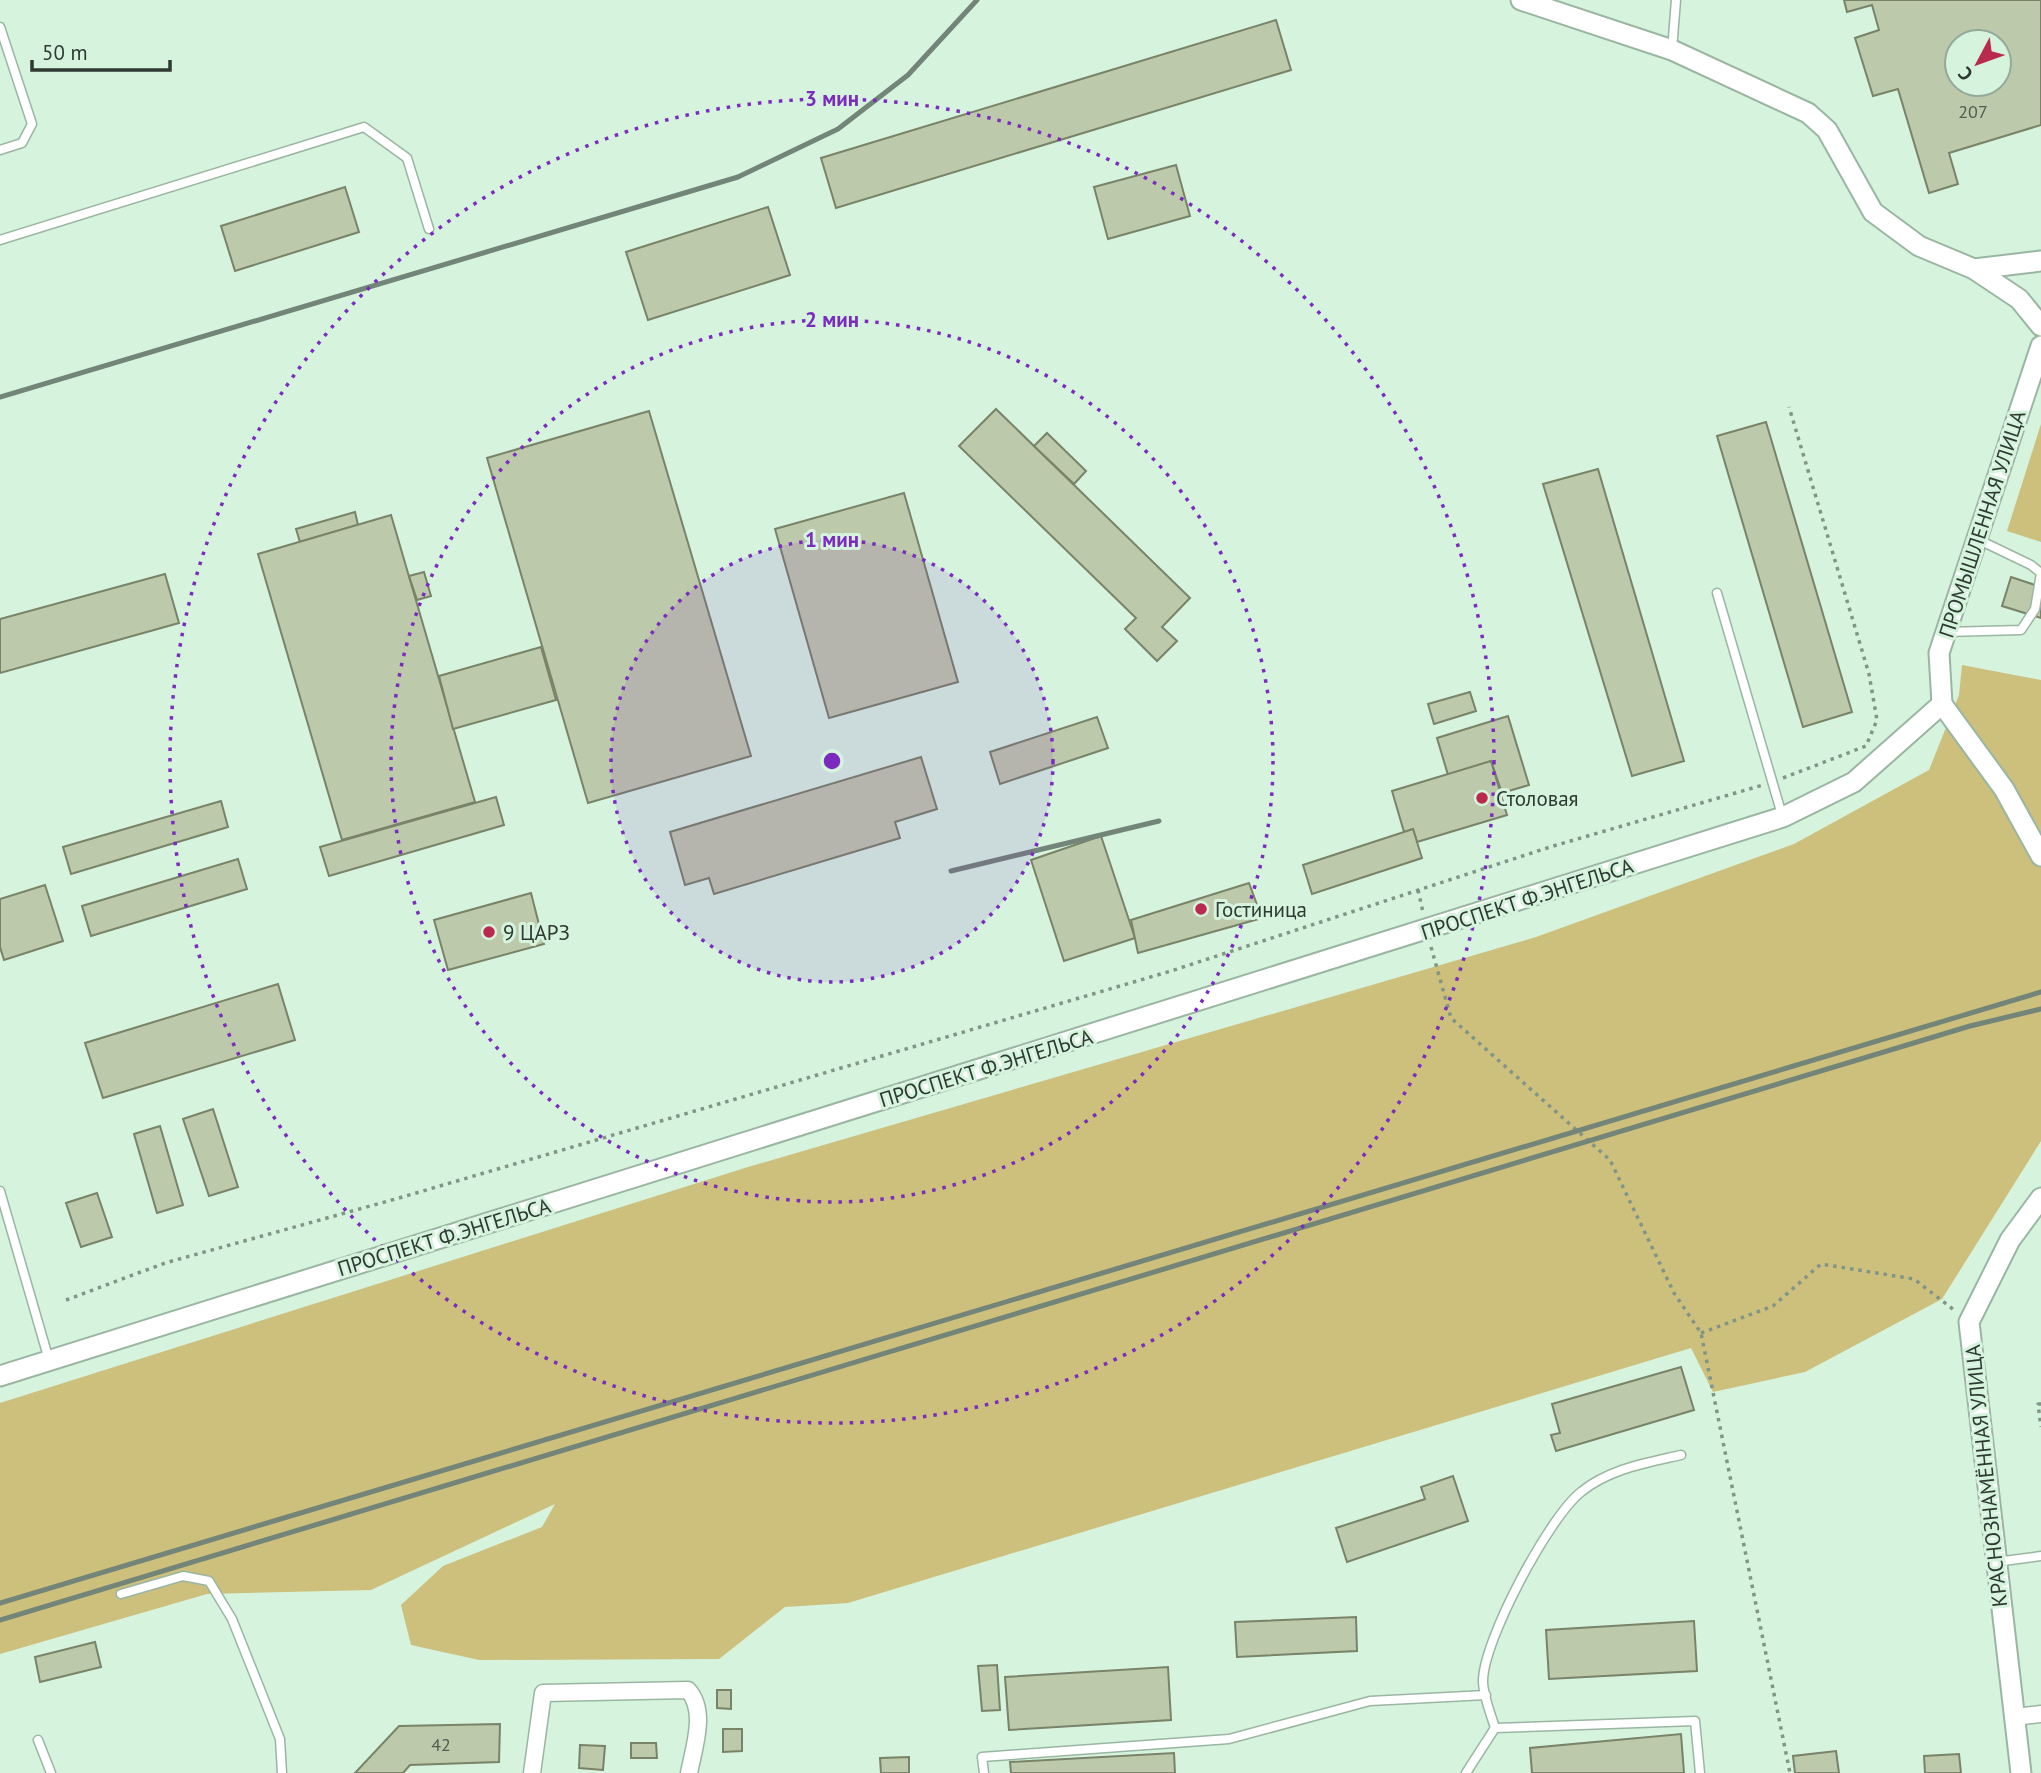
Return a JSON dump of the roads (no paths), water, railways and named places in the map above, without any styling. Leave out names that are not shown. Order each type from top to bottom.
[{"type":"street","points":[[1521,0],[1672,50],[1784,99],[1808,113],[1827,130],[1873,212],[1920,246],[1974,268],[2019,299],[2041,327]]},
{"type":"street","points":[[1974,268],[2041,261]]},
{"type":"street","name":"ПРОМЫШЛЕННАЯ УЛИЦА","points":[[1942,704],[1939,653],[2041,346]]},
{"type":"street","points":[[1942,704],[2004,789],[2041,856]]},
{"type":"street","name":"ПРОСПЕКТ Ф.ЭНГЕЛЬСА","points":[[0,1376],[1427,931],[1783,817],[1854,782],[1942,704]]},
{"type":"street","name":"КРАСНОЗНАМЁННАЯ УЛИЦА","points":[[2021,1773],[1969,1322],[2010,1240],[2041,1198]]},
{"type":"street","points":[[532,1773],[543,1693],[688,1690],[696,1699],[699,1712],[689,1773]]},
{"type":"street","points":[[2014,1717],[2041,1714]]},
{"type":"lane","points":[[1672,50],[1676,0]]},
{"type":"lane","points":[[0,27],[32,124],[22,143],[0,150]]},
{"type":"lane","points":[[0,240],[364,127],[407,158],[429,229]]},
{"type":"lane","points":[[1946,632],[2021,630],[2035,609],[2041,573],[1977,539]]},
{"type":"lane","points":[[1717,593],[1783,817]]},
{"type":"lane","points":[[0,1191],[49,1360]]},
{"type":"lane","points":[[1466,1773],[1494,1728],[1483,1681],[1495,1628],[1540,1546],[1580,1493],[1625,1468],[1681,1455]]},
{"type":"lane","points":[[1996,1562],[2041,1556]]},
{"type":"lane","points":[[121,1594],[183,1576],[209,1581],[232,1619],[280,1739],[282,1773]]},
{"type":"lane","points":[[984,1773],[982,1757],[1230,1739],[1370,1701],[1486,1695]]},
{"type":"lane","points":[[1494,1728],[1695,1721],[1700,1773]]},
{"type":"lane","points":[[38,1740],[51,1773]]},
{"type":"railway","points":[[0,397],[738,177],[838,129],[908,75],[977,0]]},
{"type":"railway","points":[[951,871],[1159,821]]},
{"type":"railway","points":[[0,1603],[2041,992]]},
{"type":"railway","points":[[0,1620],[1970,1026],[2041,1009]]},
{"type":"place","name":"Столовая","points":[[1482,798]]},
{"type":"place","name":"Гостиница","points":[[1201,909]]},
{"type":"place","name":"9 ЦАРЗ","points":[[489,932]]}]
